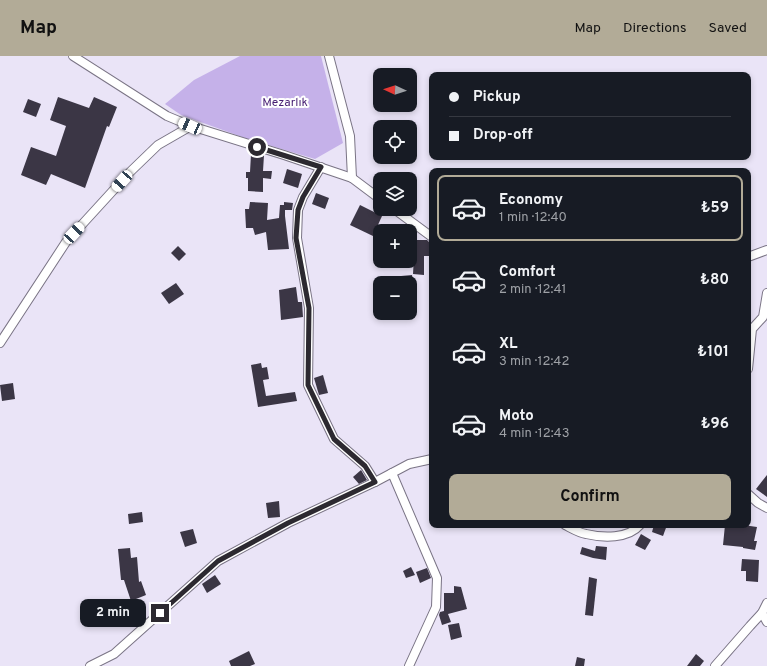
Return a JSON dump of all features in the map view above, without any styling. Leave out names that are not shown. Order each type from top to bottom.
[{"type":"street","points":[[73,56],[167,116],[190,126],[352,178],[373,194]]},
{"type":"street","points":[[329,56],[350,136],[352,178]]},
{"type":"street","points":[[0,343],[66,242],[130,172],[158,146],[190,126]]},
{"type":"street","points":[[321,167],[303,197],[298,210],[296,238],[309,308],[308,385],[334,439],[365,466],[375,482]]},
{"type":"street","points":[[404,216],[429,235]]},
{"type":"street","points":[[751,256],[767,250]]},
{"type":"street","points":[[751,339],[752,329],[765,315],[767,292]]},
{"type":"street","points":[[90,666],[114,654],[218,561],[288,523],[410,464],[429,460]]},
{"type":"street","points":[[392,473],[438,578],[436,607],[409,666]]},
{"type":"street","points":[[751,497],[767,508]]},
{"type":"street","points":[[572,528],[585,534],[609,536],[624,535],[638,528]]},
{"type":"street","points":[[715,666],[762,613],[767,603]]},
{"type":"street","points":[[762,613],[767,622]]},
{"type":"green space","name":"Mezarlık","points":[[240,56],[321,56],[343,143],[315,159],[245,138],[181,115],[165,104],[194,80]]},
{"type":"building","points":[[58,97],[89,108],[94,97],[117,107],[109,127],[107,126],[85,188],[51,174],[46,185],[21,175],[31,147],[56,156],[66,126],[50,120]]},
{"type":"building","points":[[28,99],[41,104],[36,117],[23,112]]},
{"type":"building","points":[[251,154],[264,155],[263,171],[272,171],[271,179],[263,178],[263,192],[248,191],[248,178],[246,178],[246,172],[250,172]]},
{"type":"building","points":[[287,169],[302,174],[298,188],[283,183]]},
{"type":"building","points":[[316,193],[329,198],[325,209],[312,204]]},
{"type":"building","points":[[250,202],[268,203],[267,220],[279,218],[280,205],[284,205],[284,202],[293,203],[292,210],[285,210],[289,249],[268,250],[266,232],[255,235],[253,228],[246,228],[245,209],[249,209]]},
{"type":"building","points":[[360,205],[373,212],[373,216],[382,216],[378,224],[373,224],[373,236],[350,225]]},
{"type":"building","points":[[417,240],[427,240],[429,242],[429,256],[424,256],[424,275],[413,274],[413,268],[417,268]]},
{"type":"building","points":[[178,246],[186,254],[179,261],[171,253]]},
{"type":"building","points":[[176,283],[184,294],[169,304],[161,293]]},
{"type":"building","points":[[296,287],[298,302],[302,302],[303,317],[281,320],[279,290]]},
{"type":"building","points":[[261,363],[262,368],[267,367],[269,379],[263,380],[266,396],[295,392],[297,401],[258,407],[251,365]]},
{"type":"building","points":[[323,375],[328,393],[319,395],[314,378]]},
{"type":"building","points":[[13,383],[15,399],[2,401],[0,385]]},
{"type":"building","points":[[361,470],[367,480],[359,484],[353,477]]},
{"type":"building","points":[[767,475],[767,497],[756,489]]},
{"type":"building","points":[[279,501],[280,517],[268,518],[266,503]]},
{"type":"building","points":[[142,512],[143,522],[129,524],[128,514]]},
{"type":"building","points":[[757,527],[754,541],[757,541],[755,550],[723,545],[725,528]]},
{"type":"building","points":[[653,528],[666,528],[663,536],[652,532]]},
{"type":"building","points":[[193,529],[197,543],[185,547],[180,532]]},
{"type":"building","points":[[641,534],[651,540],[645,550],[635,545]]},
{"type":"building","points":[[596,546],[607,547],[606,560],[580,554],[582,547],[595,551]]},
{"type":"building","points":[[130,548],[131,558],[137,557],[139,582],[141,581],[146,595],[131,601],[124,580],[121,580],[118,549]]},
{"type":"building","points":[[742,559],[759,560],[758,582],[746,581],[746,571],[741,571]]},
{"type":"building","points":[[411,567],[415,575],[406,578],[403,571]]},
{"type":"building","points":[[427,568],[431,578],[420,583],[416,572]]},
{"type":"building","points":[[215,575],[221,584],[207,593],[202,584]]},
{"type":"building","points":[[589,577],[597,579],[593,616],[585,615]]},
{"type":"building","points":[[454,586],[461,587],[467,609],[448,614],[451,622],[442,625],[439,615],[440,612],[444,611],[444,593],[454,593]]},
{"type":"building","points":[[459,623],[462,637],[451,640],[448,625]]},
{"type":"building","points":[[249,651],[255,664],[250,666],[231,666],[229,661]]},
{"type":"building","points":[[696,654],[704,661],[700,666],[687,666]]},
{"type":"building","points":[[577,657],[585,659],[584,666],[575,666]]},
{"type":"route","points":[[160,613],[218,561],[288,523],[375,482],[365,466],[334,439],[308,385],[309,308],[296,238],[298,210],[303,197],[321,167],[257,147]]}]
